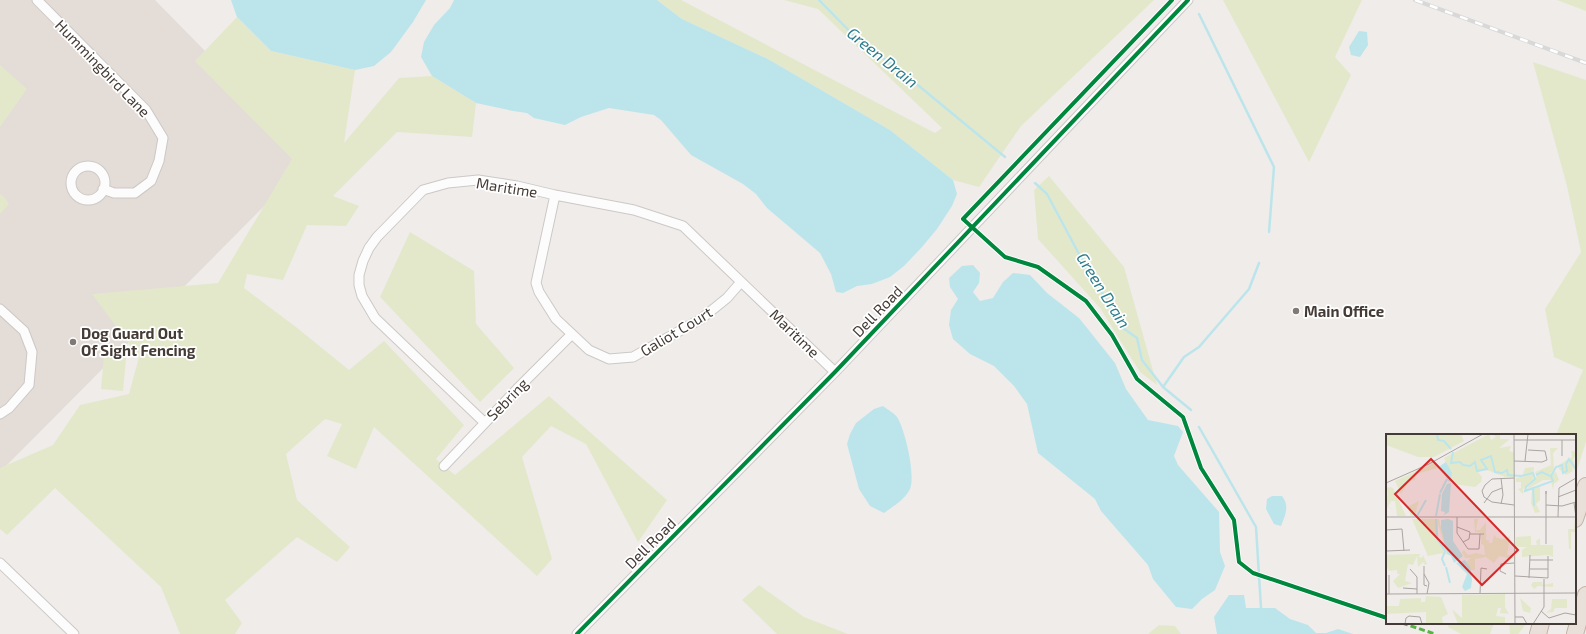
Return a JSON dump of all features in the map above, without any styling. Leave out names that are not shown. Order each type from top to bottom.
[{"type":"highway","points":[[1576,515],[1586,486]]},
{"type":"highway","points":[[1575,634],[1586,596]]},
{"type":"highway","points":[[1538,634],[1541,624]]},
{"type":"street","name":"Hummingbird Lane","points":[[37,0],[146,110],[163,138],[159,161],[151,181],[135,193],[114,193],[103,189]]},
{"type":"street","name":"Dell Road","points":[[577,634],[835,372],[1188,0]]},
{"type":"street","name":"Maritime","points":[[485,423],[375,318],[362,296],[359,285],[359,275],[363,261],[369,248],[378,237],[424,190],[448,183],[478,180],[516,186],[555,196],[634,210],[683,226],[835,372]]},
{"type":"street","name":"Galiot Court","points":[[555,196],[536,283],[538,292],[556,319],[589,350],[609,359],[633,357],[701,319],[727,298],[741,282]]},
{"type":"street","points":[[0,310],[24,331],[32,352],[29,386],[9,408],[0,414]]},
{"type":"street","name":"Sebring","points":[[444,466],[572,334]]},
{"type":"street","points":[[0,563],[74,634]]},
{"type":"shaded area","points":[[0,0],[155,0],[311,159],[0,472]]},
{"type":"green space","points":[[657,0],[681,0],[935,133],[942,128],[818,9],[784,0],[1154,0],[1021,126],[979,187],[953,180],[890,130],[768,59],[682,19]]},
{"type":"green space","points":[[1223,0],[1362,0],[1335,57],[1351,75],[1309,162]]},
{"type":"green space","points":[[1557,0],[1586,0],[1586,11]]},
{"type":"green space","points":[[237,17],[271,51],[355,70],[344,143],[399,78],[432,76],[476,103],[472,137],[397,132],[333,196],[359,206],[346,226],[307,225],[283,280],[247,274],[244,288],[296,327],[349,370],[384,341],[464,425],[436,459],[455,475],[549,396],[667,500],[638,542],[586,444],[551,426],[522,457],[552,559],[537,576],[374,427],[356,469],[327,456],[342,424],[325,419],[286,454],[297,500],[350,547],[337,562],[297,537],[225,600],[242,623],[235,634],[180,634],[161,587],[55,488],[7,535],[0,529],[0,468],[53,445],[80,405],[129,394],[139,357],[92,294],[218,283],[292,159],[195,61]]},
{"type":"green space","points":[[1533,62],[1586,80],[1586,442],[1576,473],[1576,434],[1556,434],[1583,370],[1554,357],[1545,309],[1581,252],[1567,186]]},
{"type":"green space","points":[[0,65],[27,89],[0,127]]},
{"type":"green space","points":[[1049,176],[1124,267],[1157,385],[1140,372],[1100,308],[1038,239],[1034,190]]},
{"type":"green space","points":[[0,194],[9,204],[0,214]]},
{"type":"green space","points":[[410,232],[474,271],[476,324],[514,368],[480,402],[380,297]]},
{"type":"green space","points":[[105,345],[127,348],[123,391],[101,389]]},
{"type":"green space","points":[[759,585],[804,617],[848,634],[777,634],[742,600]]},
{"type":"green space","points":[[1449,624],[1494,624],[1490,634],[1461,634],[1448,627]]},
{"type":"green space","points":[[1509,624],[1526,624],[1518,634],[1510,634]]},
{"type":"green space","points":[[1159,625],[1175,626],[1181,634],[1148,634]]},
{"type":"water","points":[[231,0],[426,0],[413,22],[391,52],[374,66],[355,70],[271,51],[237,17]]},
{"type":"water","points":[[454,0],[657,0],[682,19],[768,59],[890,130],[953,180],[957,194],[952,206],[937,229],[904,266],[890,277],[872,284],[857,286],[843,293],[836,292],[831,274],[820,253],[767,208],[756,194],[743,184],[691,155],[661,120],[654,115],[609,108],[581,117],[565,125],[534,118],[527,113],[476,103],[432,76],[421,57],[424,42],[434,25],[450,8]]},
{"type":"water","points":[[1359,31],[1367,32],[1368,45],[1360,57],[1351,55],[1349,47]]},
{"type":"water","points":[[973,265],[980,273],[979,283],[973,292],[980,301],[993,298],[1003,282],[1013,273],[1030,275],[1047,293],[1079,318],[1115,363],[1126,389],[1148,420],[1178,426],[1183,432],[1174,456],[1178,465],[1219,512],[1220,552],[1225,566],[1215,590],[1202,599],[1192,609],[1176,607],[1153,579],[1148,565],[1101,511],[1095,499],[1038,453],[1027,404],[1014,386],[994,366],[970,354],[953,339],[949,325],[951,310],[958,299],[950,287],[949,278],[962,266]]},
{"type":"water","points":[[883,406],[897,417],[900,423],[909,454],[912,476],[911,485],[907,495],[884,513],[870,506],[859,489],[847,444],[856,423],[874,409]]},
{"type":"water","points":[[1272,496],[1282,496],[1286,504],[1286,511],[1281,526],[1274,524],[1266,509],[1267,499]]},
{"type":"water","points":[[1229,595],[1244,595],[1246,608],[1275,608],[1290,619],[1308,625],[1316,633],[1326,633],[1338,629],[1353,634],[1217,634],[1214,617]]},
{"type":"waterway","name":"Green Drain","points":[[819,0],[863,45],[896,67],[1005,157]]},
{"type":"waterway","points":[[1199,14],[1274,167],[1269,232]]},
{"type":"waterway","name":"Green Drain","points":[[1035,183],[1047,194],[1079,254],[1123,328],[1137,338],[1142,360],[1163,387],[1191,410]]},
{"type":"waterway","points":[[1163,387],[1184,357],[1199,347],[1249,289],[1259,263]]},
{"type":"waterway","name":"Green Drain","points":[[1199,427],[1256,527],[1261,608],[1263,611]]},
{"type":"railway","points":[[1415,0],[1586,63]]},
{"type":"marked path","points":[[1405,624],[1435,634]]},
{"type":"cycle path","points":[[1172,0],[963,219],[1005,257],[1038,267],[1086,301],[1112,335],[1137,379],[1183,417],[1201,468],[1234,520],[1239,562],[1253,573],[1386,618]]},
{"type":"cycle path","points":[[577,634],[835,372],[1188,0]]},
{"type":"place","name":"Main Office","points":[[1296,311]]},
{"type":"place","name":"Dog Guard Out Of Sight Fencing","points":[[73,342]]}]
